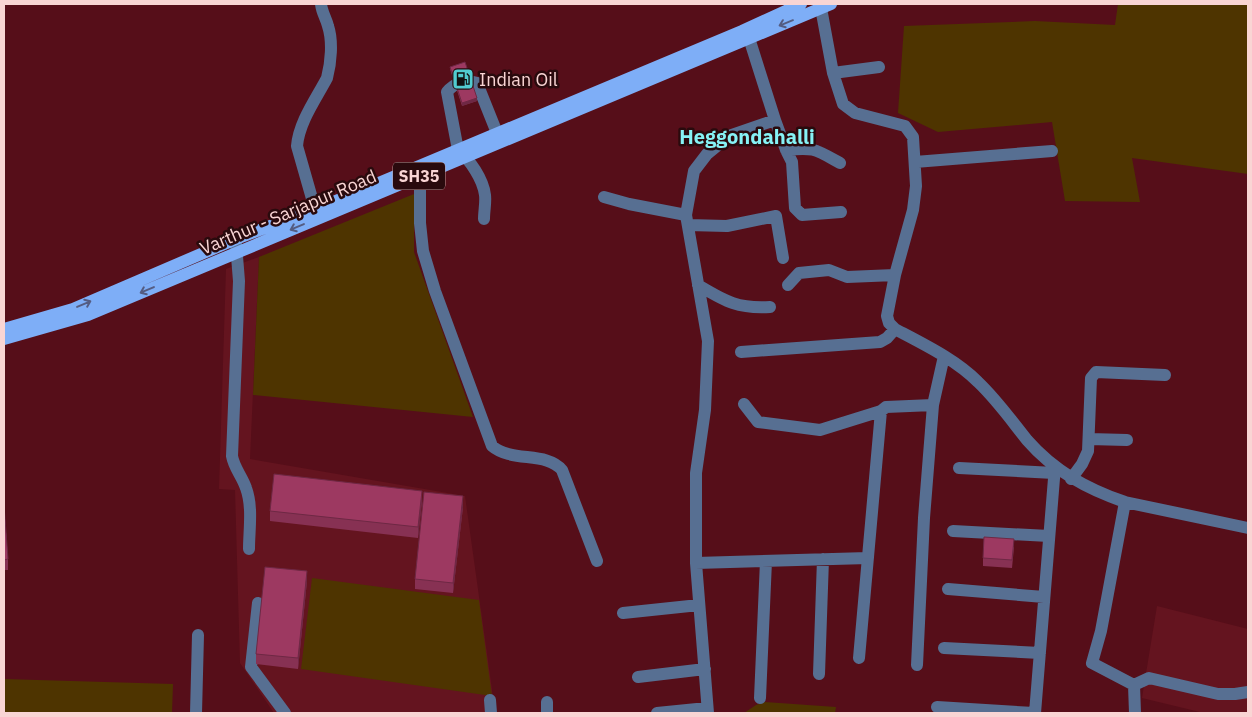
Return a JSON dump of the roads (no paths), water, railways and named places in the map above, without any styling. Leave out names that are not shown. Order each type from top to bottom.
[{"type":"main road","name":"Varthur - Sarjapur Road","points":[[461,153],[497,133],[742,31],[801,4]]},
{"type":"main road","name":"Varthur - Sarjapur Road","points":[[4,329],[73,309],[236,246],[826,6]]},
{"type":"main road","name":"Varthur - Sarjapur Road","points":[[4,339],[88,315],[315,209],[420,170]]},
{"type":"street","points":[[315,209],[297,146],[298,135],[327,78],[329,70],[330,41],[321,4]]},
{"type":"street","points":[[826,6],[833,73],[843,104],[855,113],[905,126],[910,130],[913,137],[916,186],[913,210],[895,275],[887,316],[889,323],[894,329],[944,356],[976,380],[1001,405],[1028,441],[1055,470],[1106,496],[1125,502],[1248,528]]},
{"type":"street","points":[[749,38],[775,120],[792,162],[795,208],[802,214],[841,212]]},
{"type":"street","points":[[833,73],[878,67]]},
{"type":"street","points":[[484,219],[485,195],[482,183],[461,153],[447,92],[452,86],[470,81],[477,83],[497,133]]},
{"type":"street","points":[[657,713],[707,711],[696,563],[696,473],[705,410],[708,341],[687,220],[694,171],[708,154],[729,136],[775,120]]},
{"type":"street","points":[[786,150],[807,148],[817,150],[840,163]]},
{"type":"street","points":[[915,162],[1052,151]]},
{"type":"street","points":[[420,170],[420,223],[423,251],[435,291],[492,446],[505,454],[558,464],[598,561]]},
{"type":"street","points":[[604,197],[687,220],[727,226],[776,216],[783,258]]},
{"type":"street","points":[[236,246],[239,281],[232,456],[234,466],[241,475],[249,497],[249,549]]},
{"type":"street","points":[[788,285],[799,273],[829,270],[847,277],[895,275]]},
{"type":"street","points":[[698,285],[729,303],[744,307],[770,307]]},
{"type":"street","points":[[741,352],[880,342],[887,338],[894,329]]},
{"type":"street","points":[[917,665],[924,518],[933,405],[944,356]]},
{"type":"street","points":[[1071,479],[1082,464],[1088,451],[1091,378],[1096,372],[1165,375]]},
{"type":"street","points":[[744,404],[758,422],[820,430],[881,411],[886,407],[933,405]]},
{"type":"street","points":[[859,658],[881,411]]},
{"type":"street","points":[[1089,440],[1127,440]]},
{"type":"street","points":[[959,468],[1055,470]]},
{"type":"street","points":[[937,707],[1035,713],[1055,470]]},
{"type":"street","points":[[1125,502],[1101,631],[1092,663],[1134,685]]},
{"type":"street","points":[[953,531],[1049,536]]},
{"type":"street","points":[[696,563],[868,558]]},
{"type":"street","points":[[819,674],[822,559]]},
{"type":"street","points":[[760,698],[766,561]]},
{"type":"street","points":[[948,589],[1044,597]]},
{"type":"street","points":[[258,603],[251,667],[285,713]]},
{"type":"street","points":[[623,613],[699,605]]},
{"type":"street","points":[[196,713],[198,634]]},
{"type":"street","points":[[944,648],[1040,654]]},
{"type":"street","points":[[638,677],[705,669]]},
{"type":"street","points":[[1134,685],[1149,678],[1218,694],[1248,692]]},
{"type":"street","points":[[1134,685],[1135,713]]},
{"type":"street","points":[[490,700],[490,713]]},
{"type":"place","name":"Indian Oil","points":[[463,79]]},
{"type":"district","name":"Heggondahalli","points":[[747,136]]}]
